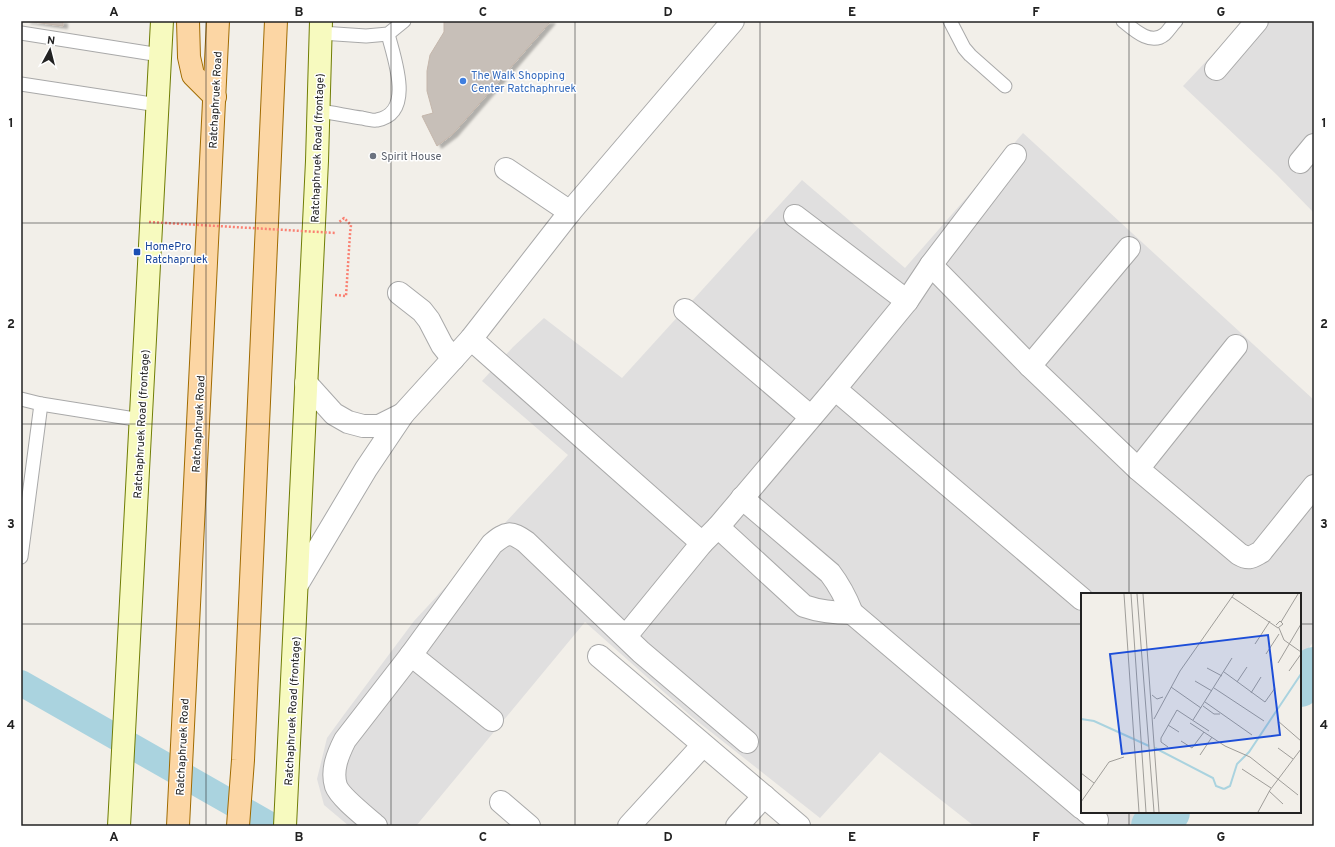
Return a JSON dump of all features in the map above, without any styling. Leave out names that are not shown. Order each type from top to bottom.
[{"type":"main road","name":"Ratchaphruek Road (frontage)","points":[[119,826],[162,21]]},
{"type":"main road","points":[[188,21],[189,57],[193,75],[215,98]]},
{"type":"main road","name":"Ratchaphruek Road","points":[[179,818],[218,21]]},
{"type":"main road","points":[[238,826],[243,760],[276,21]]},
{"type":"main road","name":"Ratchaphruek Road (frontage)","points":[[286,826],[319,111],[321,27]]},
{"type":"street","points":[[298,583],[366,469],[403,414],[470,339],[570,212],[733,21]]},
{"type":"street","points":[[1216,69],[1257,21]]},
{"type":"street","points":[[1300,162],[1314,145]]},
{"type":"street","points":[[626,636],[702,543],[718,527],[908,301],[931,264],[1015,155]]},
{"type":"street","points":[[506,169],[570,212]]},
{"type":"street","points":[[795,216],[908,301]]},
{"type":"street","points":[[1030,366],[1129,248]]},
{"type":"street","points":[[931,264],[1030,366],[1138,469],[1245,558],[1253,557],[1261,552],[1314,486]]},
{"type":"street","points":[[399,293],[422,311],[429,320],[442,345],[453,359]]},
{"type":"street","points":[[685,310],[811,416]]},
{"type":"street","points":[[470,339],[702,543]]},
{"type":"street","points":[[1138,469],[1236,346]]},
{"type":"street","points":[[306,383],[334,414],[348,422],[363,426],[379,426],[403,414]]},
{"type":"street","points":[[835,389],[1081,598]]},
{"type":"street","points":[[742,498],[830,573],[845,594],[852,613],[1081,806]]},
{"type":"street","points":[[718,527],[804,606],[818,611],[852,613]]},
{"type":"street","points":[[376,826],[345,798],[336,787],[335,774],[338,754],[345,740],[411,655],[492,544],[503,535],[515,534],[526,542],[674,682],[747,742]]},
{"type":"street","points":[[411,655],[492,720]]},
{"type":"street","points":[[599,656],[800,826]]},
{"type":"street","points":[[629,826],[703,745]]},
{"type":"street","points":[[737,826],[764,796]]},
{"type":"street","points":[[501,802],[529,826]]},
{"type":"lane","points":[[321,27],[366,36],[388,34],[404,21]]},
{"type":"lane","points":[[950,21],[964,48],[1005,86]]},
{"type":"lane","points":[[1123,21],[1136,33],[1147,37],[1158,38],[1165,34],[1176,21]]},
{"type":"lane","points":[[21,33],[160,55]]},
{"type":"lane","points":[[319,111],[376,120],[391,114],[398,101],[399,86],[398,69],[388,34]]},
{"type":"lane","points":[[21,84],[158,105]]},
{"type":"lane","points":[[21,399],[41,404],[141,420]]},
{"type":"lane","points":[[21,557],[41,404]]},
{"type":"path","points":[[148,222],[336,233],[338,223],[344,218],[351,224],[346,296]]},
{"type":"shaded area","points":[[1244,21],[1314,21],[1314,213],[1277,175],[1183,86]]},
{"type":"shaded area","points":[[1023,133],[1314,400],[1314,641],[1301,659],[1301,593],[1081,593],[1081,813],[1143,813],[1133,826],[974,826],[880,752],[820,818],[692,717],[585,622],[416,826],[349,826],[324,805],[317,779],[327,738],[414,621],[568,455],[482,381],[513,347],[544,318],[622,378],[802,180],[905,268]]},
{"type":"building","points":[[26,21],[63,21],[63,26]]},
{"type":"building","name":"The Walk Shopping Center Ratchaphruek","points":[[444,21],[551,21],[453,134],[437,146],[422,116],[433,113],[427,91],[427,71],[430,55],[444,32]]},
{"type":"waterway","points":[[1301,684],[1314,669]]},
{"type":"waterway","points":[[21,683],[272,826]]},
{"type":"waterway","points":[[1153,826],[1167,813]]},
{"type":"place","name":"The Walk Shopping Center Ratchaphruek","points":[[463,81]]},
{"type":"place","name":"Spirit House","points":[[373,156]]},
{"type":"place","name":"HomePro Ratchapruek","points":[[137,252]]}]
